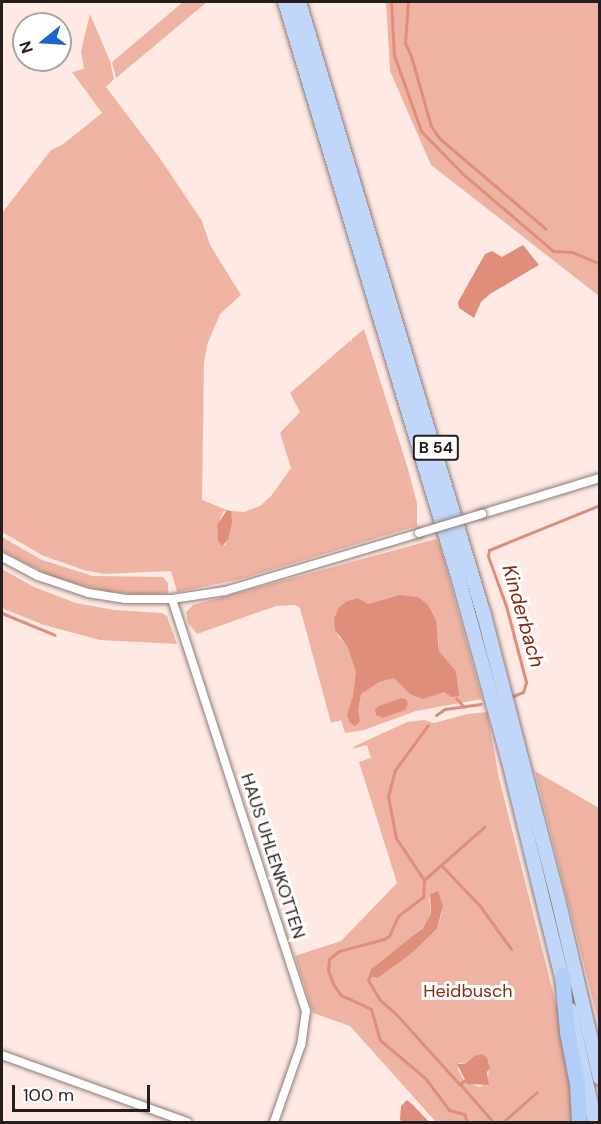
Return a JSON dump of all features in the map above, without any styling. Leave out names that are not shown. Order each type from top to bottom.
[{"type":"highway","name":"B 54","points":[[285,2],[460,583],[508,758],[562,975],[595,1122]]},
{"type":"highway","name":"B 54","points":[[299,2],[480,603],[556,889],[600,1078]]},
{"type":"highway","points":[[562,975],[567,1032],[577,1084],[579,1122]]},
{"type":"street","points":[[2,558],[38,576],[87,593],[120,599],[172,599],[237,588],[600,478]]},
{"type":"street","name":"HAUS UHLENKOTTEN","points":[[172,599],[306,1011],[304,1034],[274,1122]]},
{"type":"street","points":[[2,1055],[187,1122]]},
{"type":"green space","points":[[183,2],[207,2],[116,78],[112,62]]},
{"type":"green space","points":[[386,2],[599,2],[599,296],[431,165],[390,71]]},
{"type":"green space","points":[[90,14],[110,61],[114,79],[106,87],[159,157],[202,221],[210,245],[241,295],[220,314],[207,345],[204,363],[202,500],[227,510],[223,512],[217,528],[219,543],[225,545],[228,540],[231,511],[244,512],[260,506],[271,496],[291,468],[280,433],[300,412],[290,393],[351,340],[352,343],[352,339],[364,329],[408,469],[417,503],[417,526],[241,579],[177,592],[171,571],[104,574],[84,570],[44,556],[2,532],[2,213],[51,150],[62,145],[102,113],[72,72],[84,69],[81,51]]},
{"type":"green space","points":[[2,537],[42,560],[93,576],[163,577],[168,583],[168,593],[145,595],[109,592],[57,579],[2,551]]},
{"type":"green space","points":[[436,539],[440,546],[482,699],[416,711],[364,730],[345,733],[341,720],[331,723],[300,608],[295,605],[276,606],[197,634],[188,623],[186,612],[193,605]],"holes":[[[399,595],[438,636],[439,651],[456,671],[458,696],[353,661],[348,648],[338,636],[334,618],[339,607],[347,601],[353,599],[368,604]]]},
{"type":"green space","points":[[2,569],[34,587],[76,603],[114,610],[162,613],[167,616],[177,644],[100,640],[44,625],[4,609],[2,607]]},
{"type":"green space","name":"Heidbusch","points":[[487,712],[499,778],[562,1028],[570,1069],[572,1122],[436,1122],[350,1026],[313,1013],[295,956],[341,941],[397,883],[359,762],[371,758],[367,745],[352,749],[407,722],[424,720],[434,723],[467,714]],"holes":[[[434,892],[442,912],[437,929],[411,954],[378,978],[369,977],[378,963],[412,938],[426,924],[431,914],[429,898]],[[474,1056],[489,1063],[488,1081],[480,1087],[464,1081],[458,1069],[459,1063],[465,1064]]]},
{"type":"green space","points":[[535,771],[599,808],[599,1025],[597,1016]]},
{"type":"shaded area","points":[[523,245],[539,265],[490,294],[481,302],[474,318],[459,308],[458,302],[485,254],[492,251],[502,257]]},
{"type":"shaded area","points":[[227,510],[231,511],[232,523],[228,540],[222,546],[218,541],[217,525]]},
{"type":"shaded area","points":[[399,595],[418,597],[428,605],[436,620],[439,651],[456,671],[459,696],[452,697],[444,692],[423,699],[410,694],[394,678],[379,682],[361,694],[358,710],[360,721],[355,726],[350,723],[347,715],[353,696],[356,672],[348,648],[335,630],[334,618],[339,607],[347,601],[358,598],[368,604]]},
{"type":"shaded area","points":[[401,698],[406,699],[408,704],[405,710],[383,718],[376,715],[375,710],[379,706]]},
{"type":"shaded area","points":[[438,891],[443,906],[437,929],[411,954],[378,978],[369,977],[371,969],[423,928],[431,914],[430,894]]},
{"type":"shaded area","points":[[482,1054],[487,1058],[490,1068],[487,1072],[489,1085],[467,1084],[457,1064],[465,1064],[474,1056]]},
{"type":"shaded area","points":[[407,1100],[429,1122],[400,1120],[401,1106]]},
{"type":"waterway","points":[[391,2],[394,55],[421,131],[463,174],[553,251],[572,252],[600,264]]},
{"type":"waterway","points":[[408,2],[405,43],[411,56],[431,126],[439,138],[546,229]]},
{"type":"waterway","name":"Kinderbach","points":[[513,696],[523,692],[526,682],[506,606],[488,556],[489,550],[600,505]]},
{"type":"waterway","points":[[2,613],[55,635]]},
{"type":"waterway","points":[[456,698],[464,707]]},
{"type":"waterway","name":"Kinderbach","points":[[436,715],[445,709],[481,704]]},
{"type":"waterway","name":"Kinderbach","points":[[428,725],[395,770],[388,796],[396,838],[424,880],[423,897],[398,916],[389,936],[339,951],[329,959],[328,970],[333,984],[341,995],[371,1009],[380,1040],[425,1078],[449,1110],[464,1114],[467,1122]]},
{"type":"waterway","points":[[425,879],[484,827]]},
{"type":"waterway","points":[[441,865],[480,906],[511,949]]},
{"type":"waterway","points":[[370,975],[368,980],[380,1000],[396,1014],[459,1084],[464,1081]]},
{"type":"waterway","points":[[460,1084],[493,1122]]},
{"type":"waterway","points":[[503,1122],[537,1092]]}]
